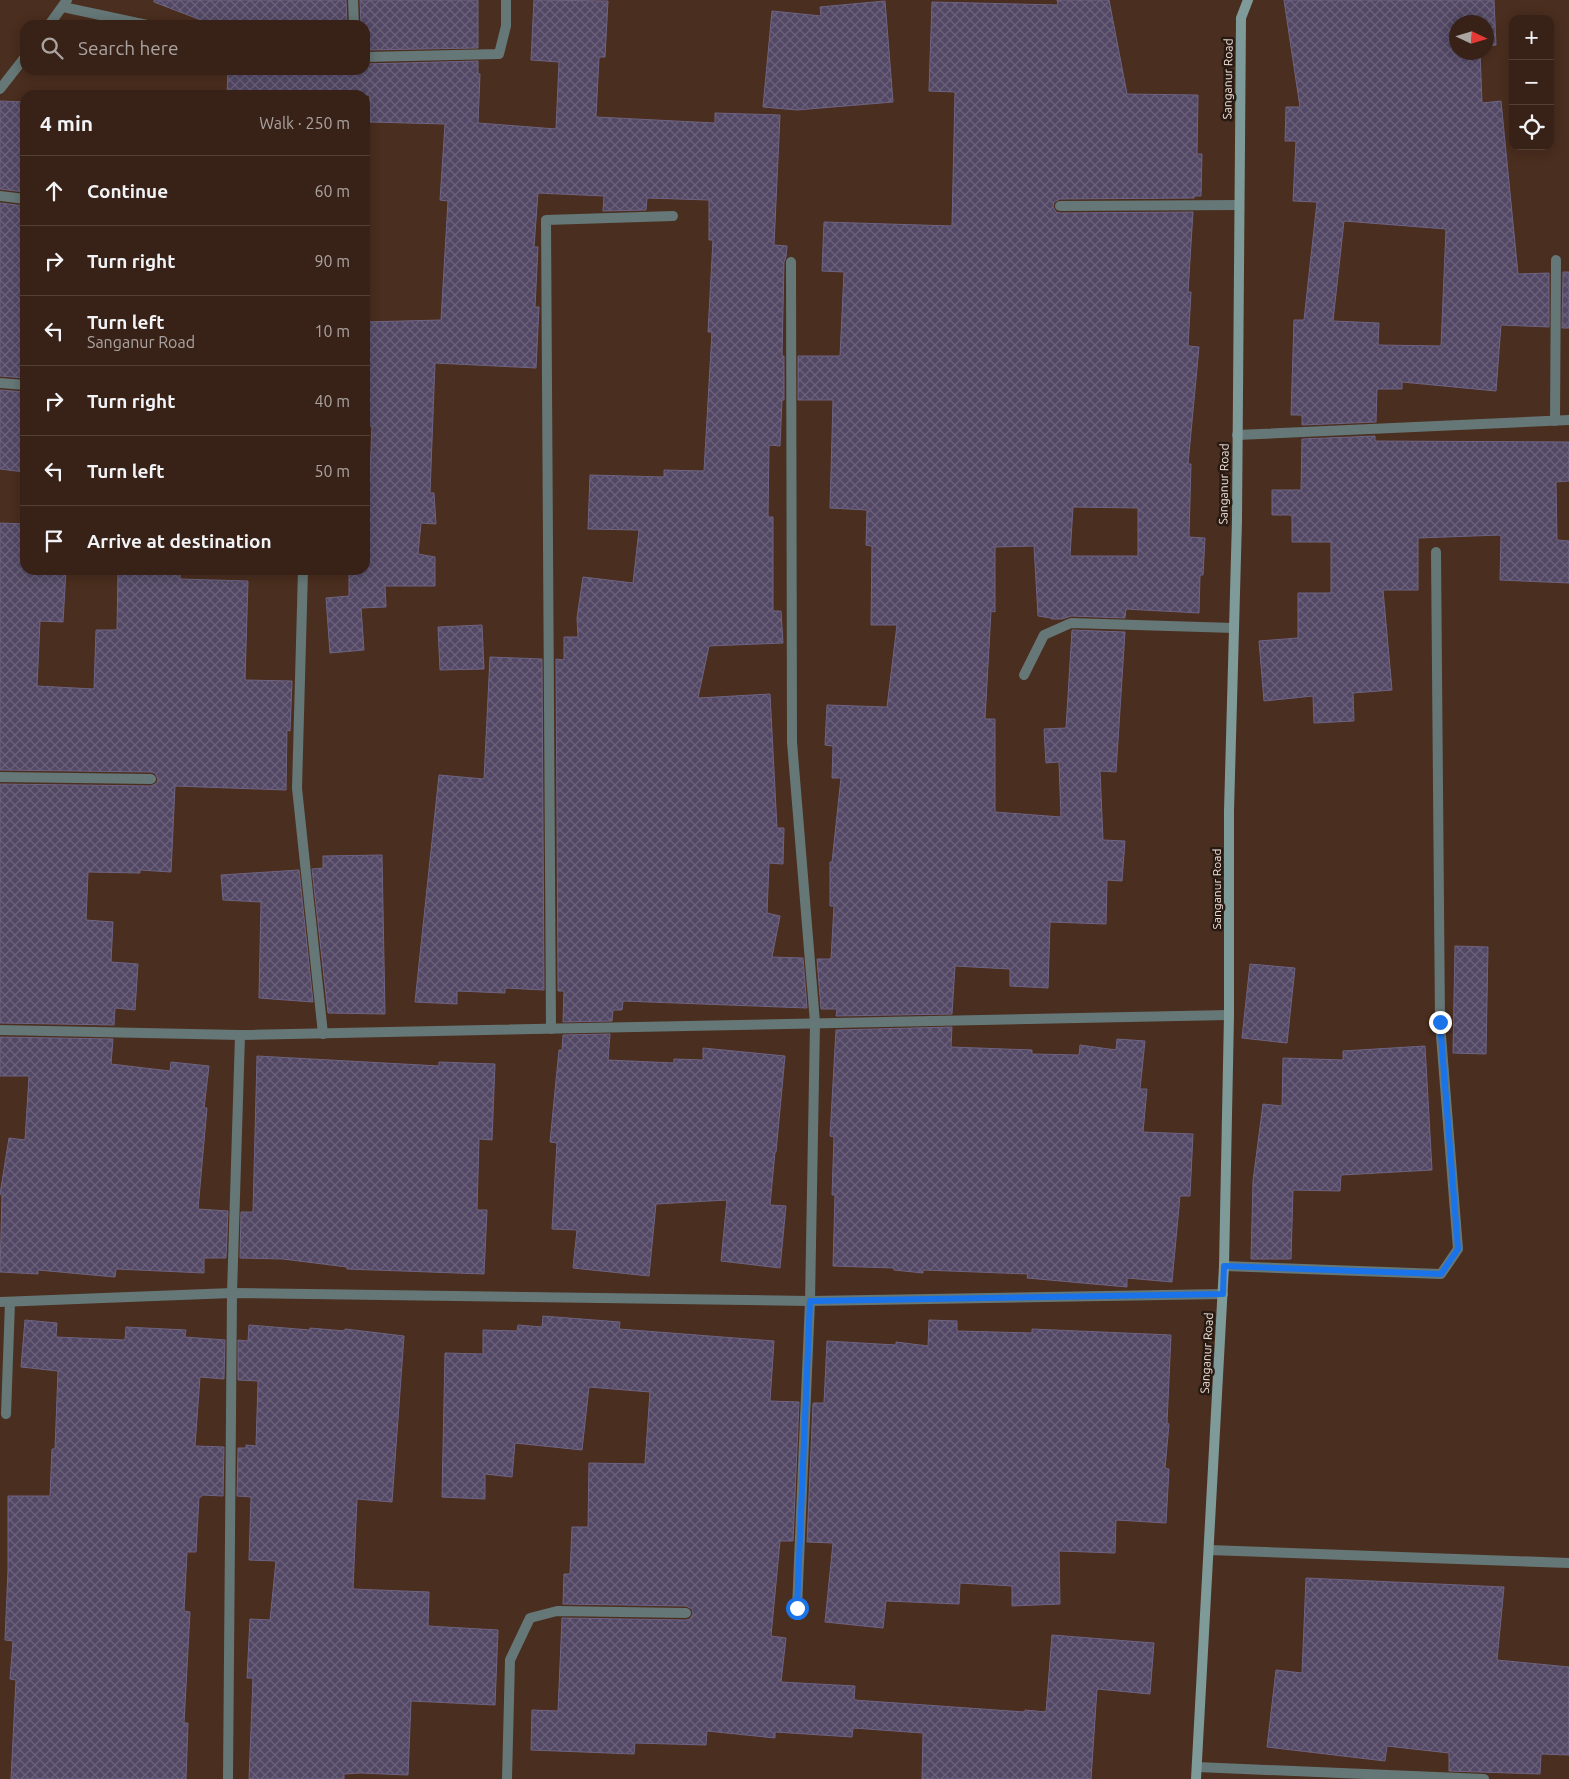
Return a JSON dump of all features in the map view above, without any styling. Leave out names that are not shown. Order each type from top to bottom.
[{"type":"main road","name":"Sanganur Road","points":[[1196,1779],[1224,1266],[1229,1015],[1229,810],[1237,435],[1241,18],[1248,0]]},
{"type":"street","points":[[353,0],[354,20]]},
{"type":"street","points":[[370,57],[499,54],[506,26],[506,0]]},
{"type":"street","points":[[53,20],[65,3],[128,20]]},
{"type":"street","points":[[0,90],[20,64]]},
{"type":"street","points":[[0,196],[20,198]]},
{"type":"street","points":[[1060,206],[1239,205]]},
{"type":"street","points":[[551,1029],[546,220],[673,216]]},
{"type":"street","points":[[1555,421],[1556,260]]},
{"type":"street","points":[[791,262],[792,742],[815,1023],[810,1301],[797,1608]]},
{"type":"street","points":[[0,383],[20,385]]},
{"type":"street","points":[[1237,435],[1569,420]]},
{"type":"street","points":[[1224,1266],[1441,1274],[1458,1249],[1440,1022],[1436,552]]},
{"type":"street","points":[[303,575],[297,788],[323,1034]]},
{"type":"street","points":[[1024,675],[1044,635],[1071,623],[1234,628]]},
{"type":"street","points":[[0,777],[151,779]]},
{"type":"street","points":[[0,1030],[240,1035],[323,1034],[1229,1015]]},
{"type":"street","points":[[228,1779],[232,1293],[240,1035]]},
{"type":"street","points":[[6,1414],[5,1302],[232,1293],[810,1301],[1223,1294]]},
{"type":"street","points":[[1209,1550],[1569,1563]]},
{"type":"street","points":[[507,1779],[510,1660],[530,1618],[557,1612],[686,1613]]},
{"type":"street","points":[[1197,1766],[1484,1779]]},
{"type":"building","points":[[154,0],[346,0],[347,20],[201,20],[154,2]]},
{"type":"building","points":[[360,0],[478,0],[478,48],[370,50],[370,20],[361,20]]},
{"type":"building","points":[[534,0],[608,1],[605,57],[599,57],[596,117],[715,123],[715,113],[780,115],[774,245],[787,246],[784,262],[782,356],[784,356],[784,400],[782,400],[780,446],[769,445],[768,517],[773,517],[773,611],[781,611],[783,643],[709,646],[698,698],[770,694],[777,828],[784,828],[783,864],[769,863],[767,913],[780,916],[772,957],[803,958],[807,1008],[623,1001],[622,1010],[613,1010],[612,1021],[563,1022],[564,991],[558,991],[556,659],[564,660],[564,637],[578,637],[577,618],[583,577],[633,583],[639,530],[588,529],[590,475],[664,477],[664,470],[704,471],[712,332],[708,332],[713,240],[709,240],[709,200],[647,198],[646,210],[603,211],[604,196],[538,193],[534,247],[538,247],[535,307],[539,307],[536,368],[435,363],[430,493],[434,493],[436,524],[421,523],[418,554],[435,557],[435,586],[385,586],[386,607],[361,608],[364,650],[330,653],[326,598],[349,596],[349,575],[370,575],[372,426],[370,426],[370,322],[441,320],[448,201],[440,200],[445,124],[370,122],[370,90],[227,90],[228,75],[370,75],[370,64],[478,61],[478,74],[480,74],[478,123],[556,129],[559,62],[531,60]]},
{"type":"building","points":[[1057,0],[1109,0],[1127,94],[1198,95],[1197,154],[1202,154],[1201,196],[1194,196],[1194,198],[1060,199],[1054,202],[1053,207],[1056,212],[1060,213],[1193,212],[1188,292],[1191,292],[1188,346],[1199,347],[1188,464],[1191,464],[1189,537],[1205,538],[1203,575],[1200,575],[1199,613],[1126,609],[1125,618],[1071,616],[1062,619],[1051,619],[1038,616],[1034,546],[995,547],[995,612],[991,611],[985,719],[995,719],[995,812],[1061,817],[1059,762],[1046,763],[1044,729],[1066,728],[1072,630],[1125,632],[1116,772],[1100,771],[1103,840],[1125,841],[1122,881],[1107,880],[1106,924],[1050,922],[1048,988],[1010,986],[1010,969],[955,966],[952,1014],[836,1016],[837,1009],[821,1009],[817,959],[831,959],[834,906],[830,906],[830,862],[832,862],[841,778],[832,778],[833,746],[825,745],[827,705],[887,707],[897,625],[871,625],[872,546],[866,545],[867,510],[830,508],[833,400],[798,400],[798,356],[840,356],[844,272],[822,271],[824,222],[952,226],[955,92],[929,91],[932,2],[1058,5]],"holes":[[[1073,507],[1138,508],[1138,556],[1070,556]]]},
{"type":"building","points":[[1284,0],[1494,0],[1496,45],[1494,45],[1494,15],[1449,15],[1449,60],[1480,60],[1482,103],[1501,101],[1518,274],[1549,273],[1549,327],[1501,325],[1496,391],[1402,382],[1402,389],[1377,389],[1376,422],[1302,425],[1302,415],[1291,415],[1294,320],[1304,320],[1317,202],[1293,201],[1296,141],[1285,141],[1286,107],[1300,107]],"holes":[[[1344,221],[1446,229],[1441,346],[1378,345],[1379,323],[1333,321]]]},
{"type":"building","points":[[885,1],[893,102],[797,110],[763,107],[772,11],[821,16],[820,7]]},
{"type":"building","points":[[0,101],[20,102],[20,191],[0,189]]},
{"type":"building","points":[[0,203],[20,205],[20,378],[0,376]]},
{"type":"building","points":[[1563,272],[1569,272],[1569,328],[1562,328]]},
{"type":"building","points":[[0,390],[20,392],[20,471],[0,469]]},
{"type":"building","points":[[1375,436],[1375,441],[1569,442],[1569,481],[1556,482],[1557,540],[1569,541],[1569,583],[1500,580],[1501,535],[1418,538],[1418,590],[1383,590],[1392,690],[1353,693],[1354,721],[1314,723],[1313,696],[1264,701],[1259,641],[1298,638],[1298,593],[1331,593],[1331,542],[1292,542],[1292,515],[1272,515],[1272,490],[1301,490],[1302,439]]},
{"type":"building","points":[[0,523],[20,524],[20,575],[66,575],[63,622],[40,621],[37,686],[94,689],[96,630],[117,630],[118,575],[180,575],[180,579],[248,581],[245,680],[292,681],[290,731],[287,730],[286,790],[175,786],[171,872],[140,870],[140,873],[88,872],[86,920],[113,922],[111,962],[138,964],[135,1010],[115,1008],[114,1025],[0,1023],[0,784],[151,786],[157,783],[158,779],[155,773],[151,772],[0,770]]},
{"type":"building","points":[[482,625],[484,669],[440,670],[438,627]]},
{"type":"building","points":[[490,657],[542,659],[544,990],[505,988],[505,993],[457,991],[457,1004],[415,1002],[439,775],[484,779]]},
{"type":"building","points":[[382,855],[385,1014],[328,1013],[312,869],[323,868],[323,856]]},
{"type":"building","points":[[299,870],[313,1002],[259,998],[261,902],[223,900],[221,875]]},
{"type":"building","points":[[1455,946],[1488,947],[1486,1054],[1453,1053]]},
{"type":"building","points":[[1250,964],[1295,968],[1287,1043],[1242,1038]]},
{"type":"building","points":[[952,1027],[951,1047],[1032,1050],[1032,1054],[1079,1055],[1080,1045],[1116,1050],[1117,1039],[1145,1041],[1140,1089],[1147,1089],[1143,1132],[1193,1134],[1190,1196],[1180,1196],[1172,1282],[1127,1278],[1127,1287],[1027,1278],[1028,1274],[923,1270],[923,1273],[894,1270],[894,1268],[833,1266],[835,1195],[832,1195],[834,1137],[830,1136],[836,1030]]},
{"type":"building","points":[[610,1034],[608,1060],[674,1063],[674,1059],[703,1060],[703,1048],[785,1056],[770,1205],[786,1206],[780,1268],[721,1261],[727,1200],[656,1204],[649,1276],[573,1268],[577,1230],[552,1229],[557,1143],[550,1142],[559,1050],[562,1050],[563,1035]]},
{"type":"building","points":[[0,1037],[113,1039],[111,1064],[170,1071],[171,1062],[209,1066],[204,1108],[207,1108],[198,1209],[228,1211],[226,1258],[204,1258],[204,1273],[116,1269],[115,1277],[38,1270],[38,1274],[0,1272],[2,1195],[0,1194],[9,1138],[25,1140],[29,1076],[0,1076]]},
{"type":"building","points":[[1425,1046],[1432,1170],[1341,1175],[1340,1191],[1293,1190],[1291,1259],[1251,1259],[1253,1181],[1263,1104],[1282,1106],[1283,1058],[1343,1060],[1343,1051]]},
{"type":"building","points":[[257,1056],[439,1066],[439,1062],[495,1064],[492,1140],[479,1139],[477,1210],[487,1210],[484,1274],[347,1269],[347,1267],[283,1259],[240,1258],[241,1212],[253,1212]]},
{"type":"building","points":[[543,1316],[620,1322],[619,1329],[774,1341],[770,1401],[799,1402],[793,1541],[780,1541],[771,1636],[786,1638],[781,1682],[855,1686],[854,1700],[1046,1712],[1052,1635],[1154,1643],[1150,1694],[1097,1689],[1091,1779],[922,1779],[923,1733],[853,1728],[852,1737],[775,1732],[775,1738],[707,1731],[706,1745],[635,1743],[634,1754],[531,1750],[532,1710],[558,1711],[562,1618],[686,1620],[690,1619],[693,1614],[692,1609],[686,1606],[563,1604],[564,1574],[570,1574],[572,1527],[588,1527],[589,1463],[645,1464],[650,1392],[589,1387],[582,1450],[515,1443],[512,1477],[485,1474],[485,1499],[442,1497],[445,1353],[483,1354],[483,1330],[517,1331],[518,1325],[542,1327]]},
{"type":"building","points":[[25,1320],[57,1323],[56,1337],[125,1340],[126,1327],[186,1330],[185,1337],[225,1340],[224,1379],[200,1377],[195,1446],[224,1447],[223,1496],[202,1495],[199,1497],[196,1552],[187,1552],[184,1611],[190,1612],[184,1723],[188,1723],[186,1779],[11,1779],[16,1680],[10,1679],[13,1641],[5,1640],[8,1570],[8,1496],[50,1496],[52,1449],[55,1449],[58,1371],[21,1367]]},
{"type":"building","points":[[929,1320],[957,1321],[957,1331],[1032,1333],[1032,1329],[1171,1335],[1167,1423],[1169,1424],[1165,1468],[1169,1469],[1166,1523],[1116,1520],[1115,1553],[1059,1551],[1060,1604],[1012,1606],[1012,1586],[960,1583],[959,1604],[886,1601],[883,1628],[825,1622],[833,1543],[807,1542],[813,1403],[824,1403],[827,1341],[896,1345],[896,1342],[928,1346]]},
{"type":"building","points":[[249,1325],[310,1330],[310,1328],[345,1331],[345,1329],[404,1336],[392,1502],[357,1499],[353,1589],[429,1592],[428,1626],[498,1630],[495,1705],[411,1701],[408,1775],[360,1773],[344,1774],[344,1779],[249,1779],[253,1678],[247,1678],[250,1619],[270,1620],[276,1561],[249,1560],[251,1497],[237,1496],[238,1448],[246,1448],[246,1445],[256,1446],[258,1381],[238,1380],[238,1340],[248,1341]]},
{"type":"building","points":[[1306,1578],[1504,1587],[1497,1660],[1569,1667],[1569,1755],[1541,1754],[1540,1774],[1449,1771],[1449,1753],[1387,1746],[1385,1761],[1267,1747],[1276,1670],[1302,1673]]},
{"type":"route","points":[[797,1608],[810,1301],[1223,1294],[1224,1266],[1441,1274],[1458,1249],[1440,1022]]}]
